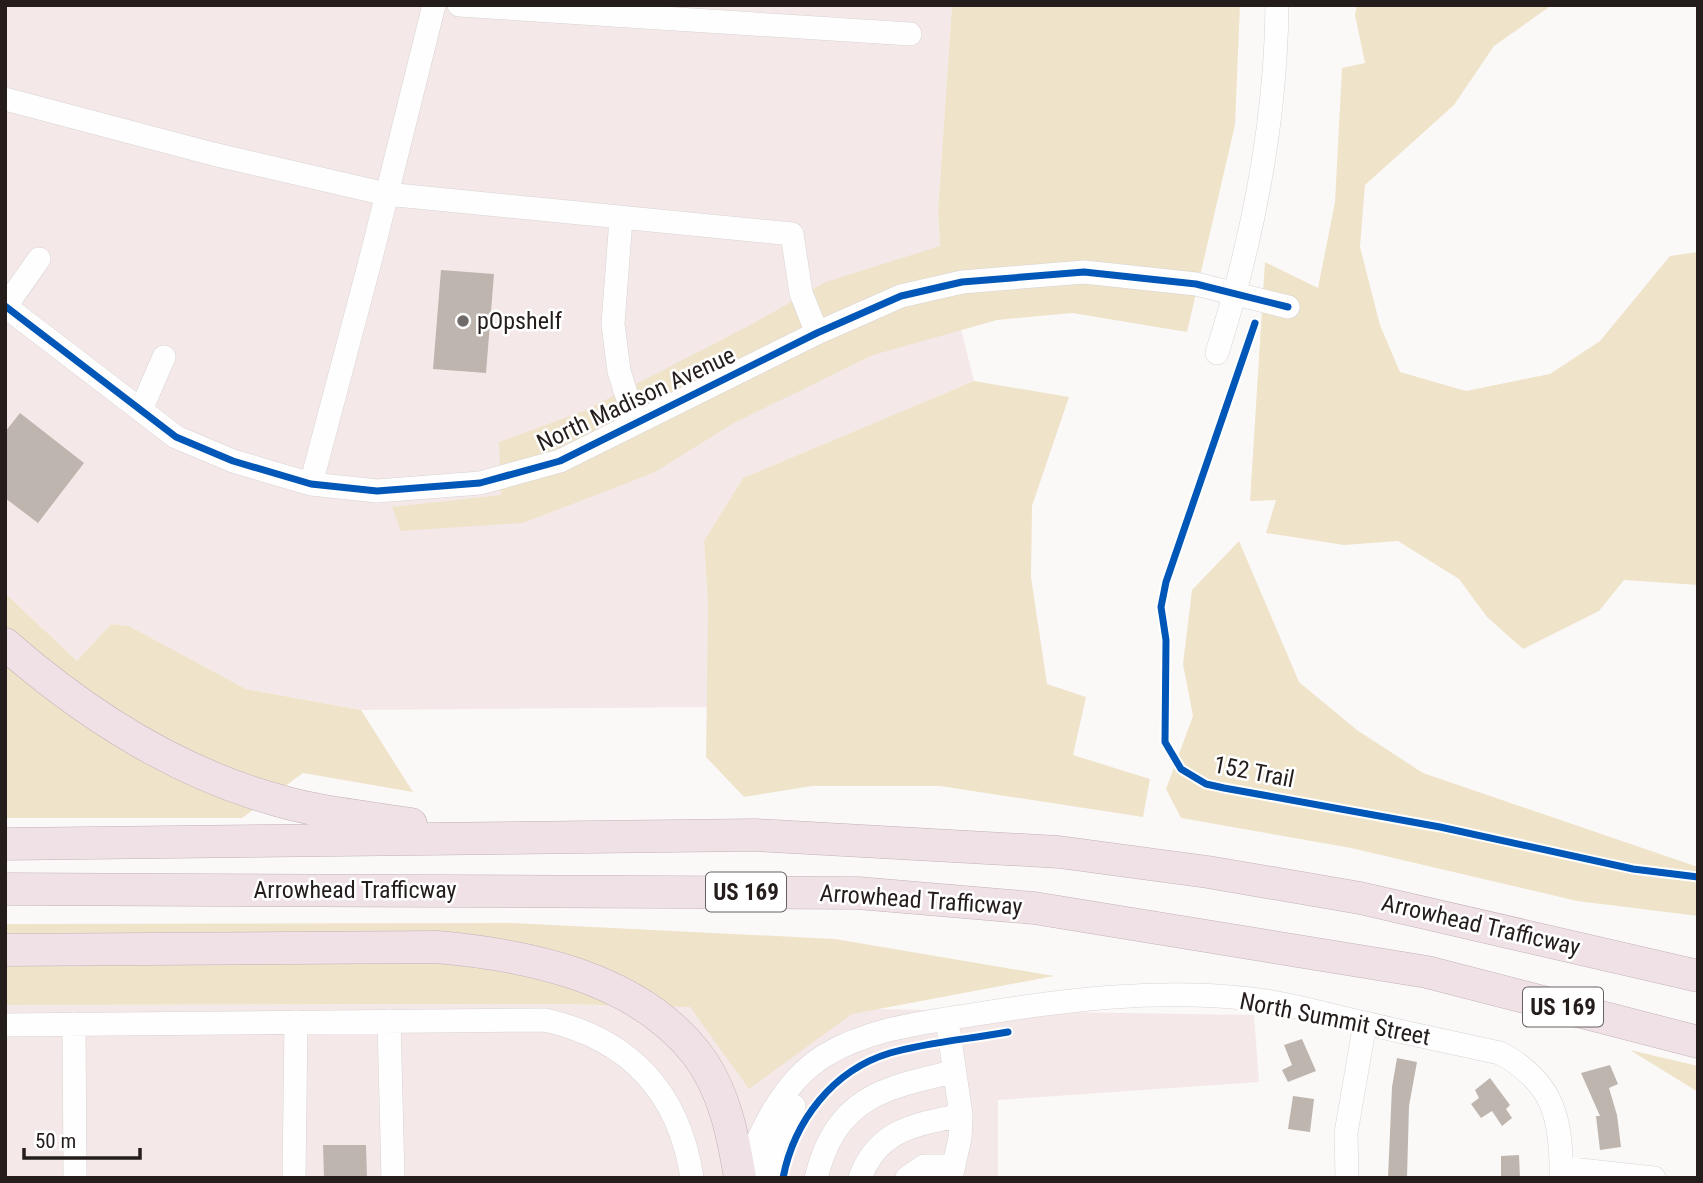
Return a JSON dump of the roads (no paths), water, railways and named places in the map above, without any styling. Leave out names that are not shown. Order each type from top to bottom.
[{"type":"highway","points":[[5,644],[59,691],[133,740],[204,772],[280,801],[488,838]]},
{"type":"highway","name":"Arrowhead Trafficway","points":[[5,844],[755,835],[1059,852],[1208,872],[1360,898],[1698,976]]},
{"type":"highway","points":[[5,898],[59,888]]},
{"type":"highway","name":"Arrowhead Trafficway","points":[[5,889],[858,893],[1034,908],[1427,972],[1698,1042]]},
{"type":"highway","points":[[5,950],[437,947],[485,951],[571,971],[638,1003],[696,1054],[731,1122],[741,1178]]},
{"type":"highway","points":[[1643,962],[1698,958]]},
{"type":"street","points":[[311,484],[433,5]]},
{"type":"street","points":[[459,5],[909,34]]},
{"type":"street","points":[[1217,353],[1254,223],[1275,80],[1277,5]]},
{"type":"street","points":[[5,99],[213,154],[386,194],[792,234],[801,293],[817,334]]},
{"type":"street","points":[[621,219],[613,324],[619,372],[635,422]]},
{"type":"street","points":[[6,306],[40,259]]},
{"type":"street","name":"North Madison Avenue","points":[[6,306],[176,438],[233,461],[311,484],[377,491],[480,483],[560,461],[635,422],[901,296],[962,282],[1084,272],[1196,284],[1288,307]]},
{"type":"street","points":[[141,410],[164,357]]},
{"type":"street","name":"North Summit Street","points":[[741,1178],[759,1136],[782,1097],[801,1075],[823,1057],[853,1042],[896,1027],[1073,998],[1173,995],[1284,1004],[1500,1053],[1529,1071],[1549,1098],[1558,1121],[1561,1173]]},
{"type":"street","points":[[907,1178],[924,1166],[952,1172],[960,1139],[961,1115],[947,1019]]},
{"type":"street","points":[[5,1025],[545,1020],[584,1032],[630,1059],[652,1078],[678,1118],[692,1178]]},
{"type":"street","points":[[389,1021],[393,1178]]},
{"type":"street","points":[[294,1178],[296,1022]]},
{"type":"street","points":[[1347,1178],[1346,1133],[1353,1080],[1365,1023]]},
{"type":"street","points":[[74,1024],[75,1178]]},
{"type":"street","name":"North Summit Street","points":[[766,1178],[774,1144],[790,1111],[853,1042]]},
{"type":"street","points":[[817,1178],[836,1128],[859,1104],[890,1087],[953,1072]]},
{"type":"street","points":[[860,1178],[876,1147],[895,1132],[961,1115]]},
{"type":"street","points":[[1561,1173],[1654,1178]]},
{"type":"place","name":"pOpshelf","points":[[463,321]]}]
